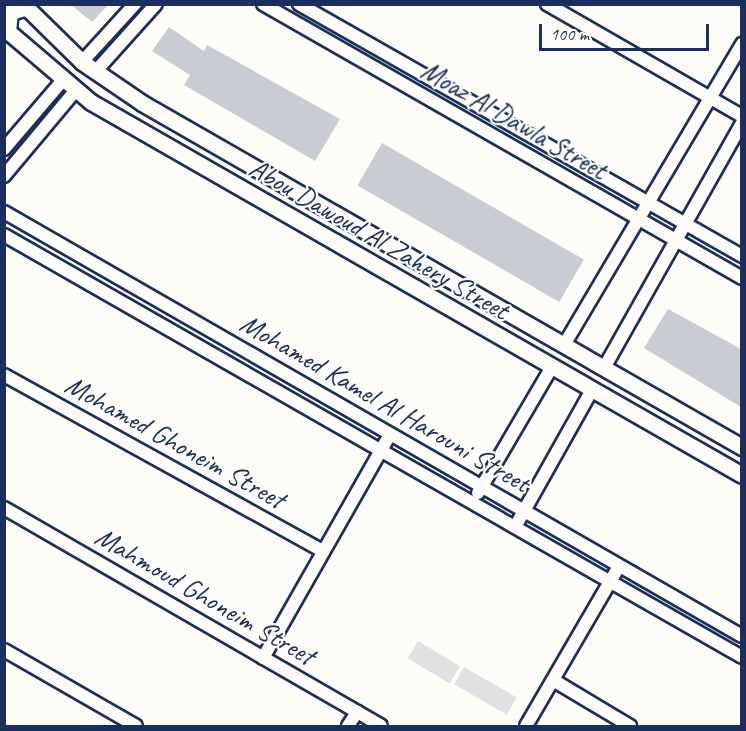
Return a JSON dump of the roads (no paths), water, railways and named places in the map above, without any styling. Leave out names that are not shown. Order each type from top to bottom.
[{"type":"street","points":[[82,62],[135,4]]},
{"type":"street","points":[[95,72],[156,4]]},
{"type":"street","name":"Moaz Al Dawla Street","points":[[300,4],[741,256]]},
{"type":"street","points":[[547,4],[741,116]]},
{"type":"street","name":"Moaz Al Dawla Street","points":[[264,5],[741,278]]},
{"type":"street","points":[[6,29],[10,12],[24,6]]},
{"type":"street","name":"Abou Dawoud Al Zahery Street","points":[[24,6],[95,72],[266,174],[741,447]]},
{"type":"street","name":"Abou Dawoud Al Zahery Street","points":[[6,29],[75,91],[253,196],[741,475]]},
{"type":"street","points":[[564,345],[741,44]]},
{"type":"street","points":[[4,149],[62,81]]},
{"type":"street","points":[[4,176],[75,91]]},
{"type":"street","points":[[604,368],[741,123]]},
{"type":"street","points":[[253,196],[266,174]]},
{"type":"street","name":"Mohamed Kamel Al Harouni Street","points":[[4,212],[741,636]]},
{"type":"street","name":"Mohamed Kamel Al Harouni Street","points":[[4,235],[741,657]]},
{"type":"street","points":[[472,502],[552,367]]},
{"type":"street","name":"Mohamed Ghoneim Street","points":[[4,375],[323,551]]},
{"type":"street","points":[[515,527],[592,390]]},
{"type":"street","points":[[263,658],[390,434]]},
{"type":"street","name":"Mahmoud Ghoneim Street","points":[[4,508],[381,726]]},
{"type":"street","points":[[526,726],[619,566]]},
{"type":"street","points":[[4,650],[136,726]]},
{"type":"street","points":[[553,680],[630,726]]},
{"type":"street","points":[[348,726],[357,712]]}]
